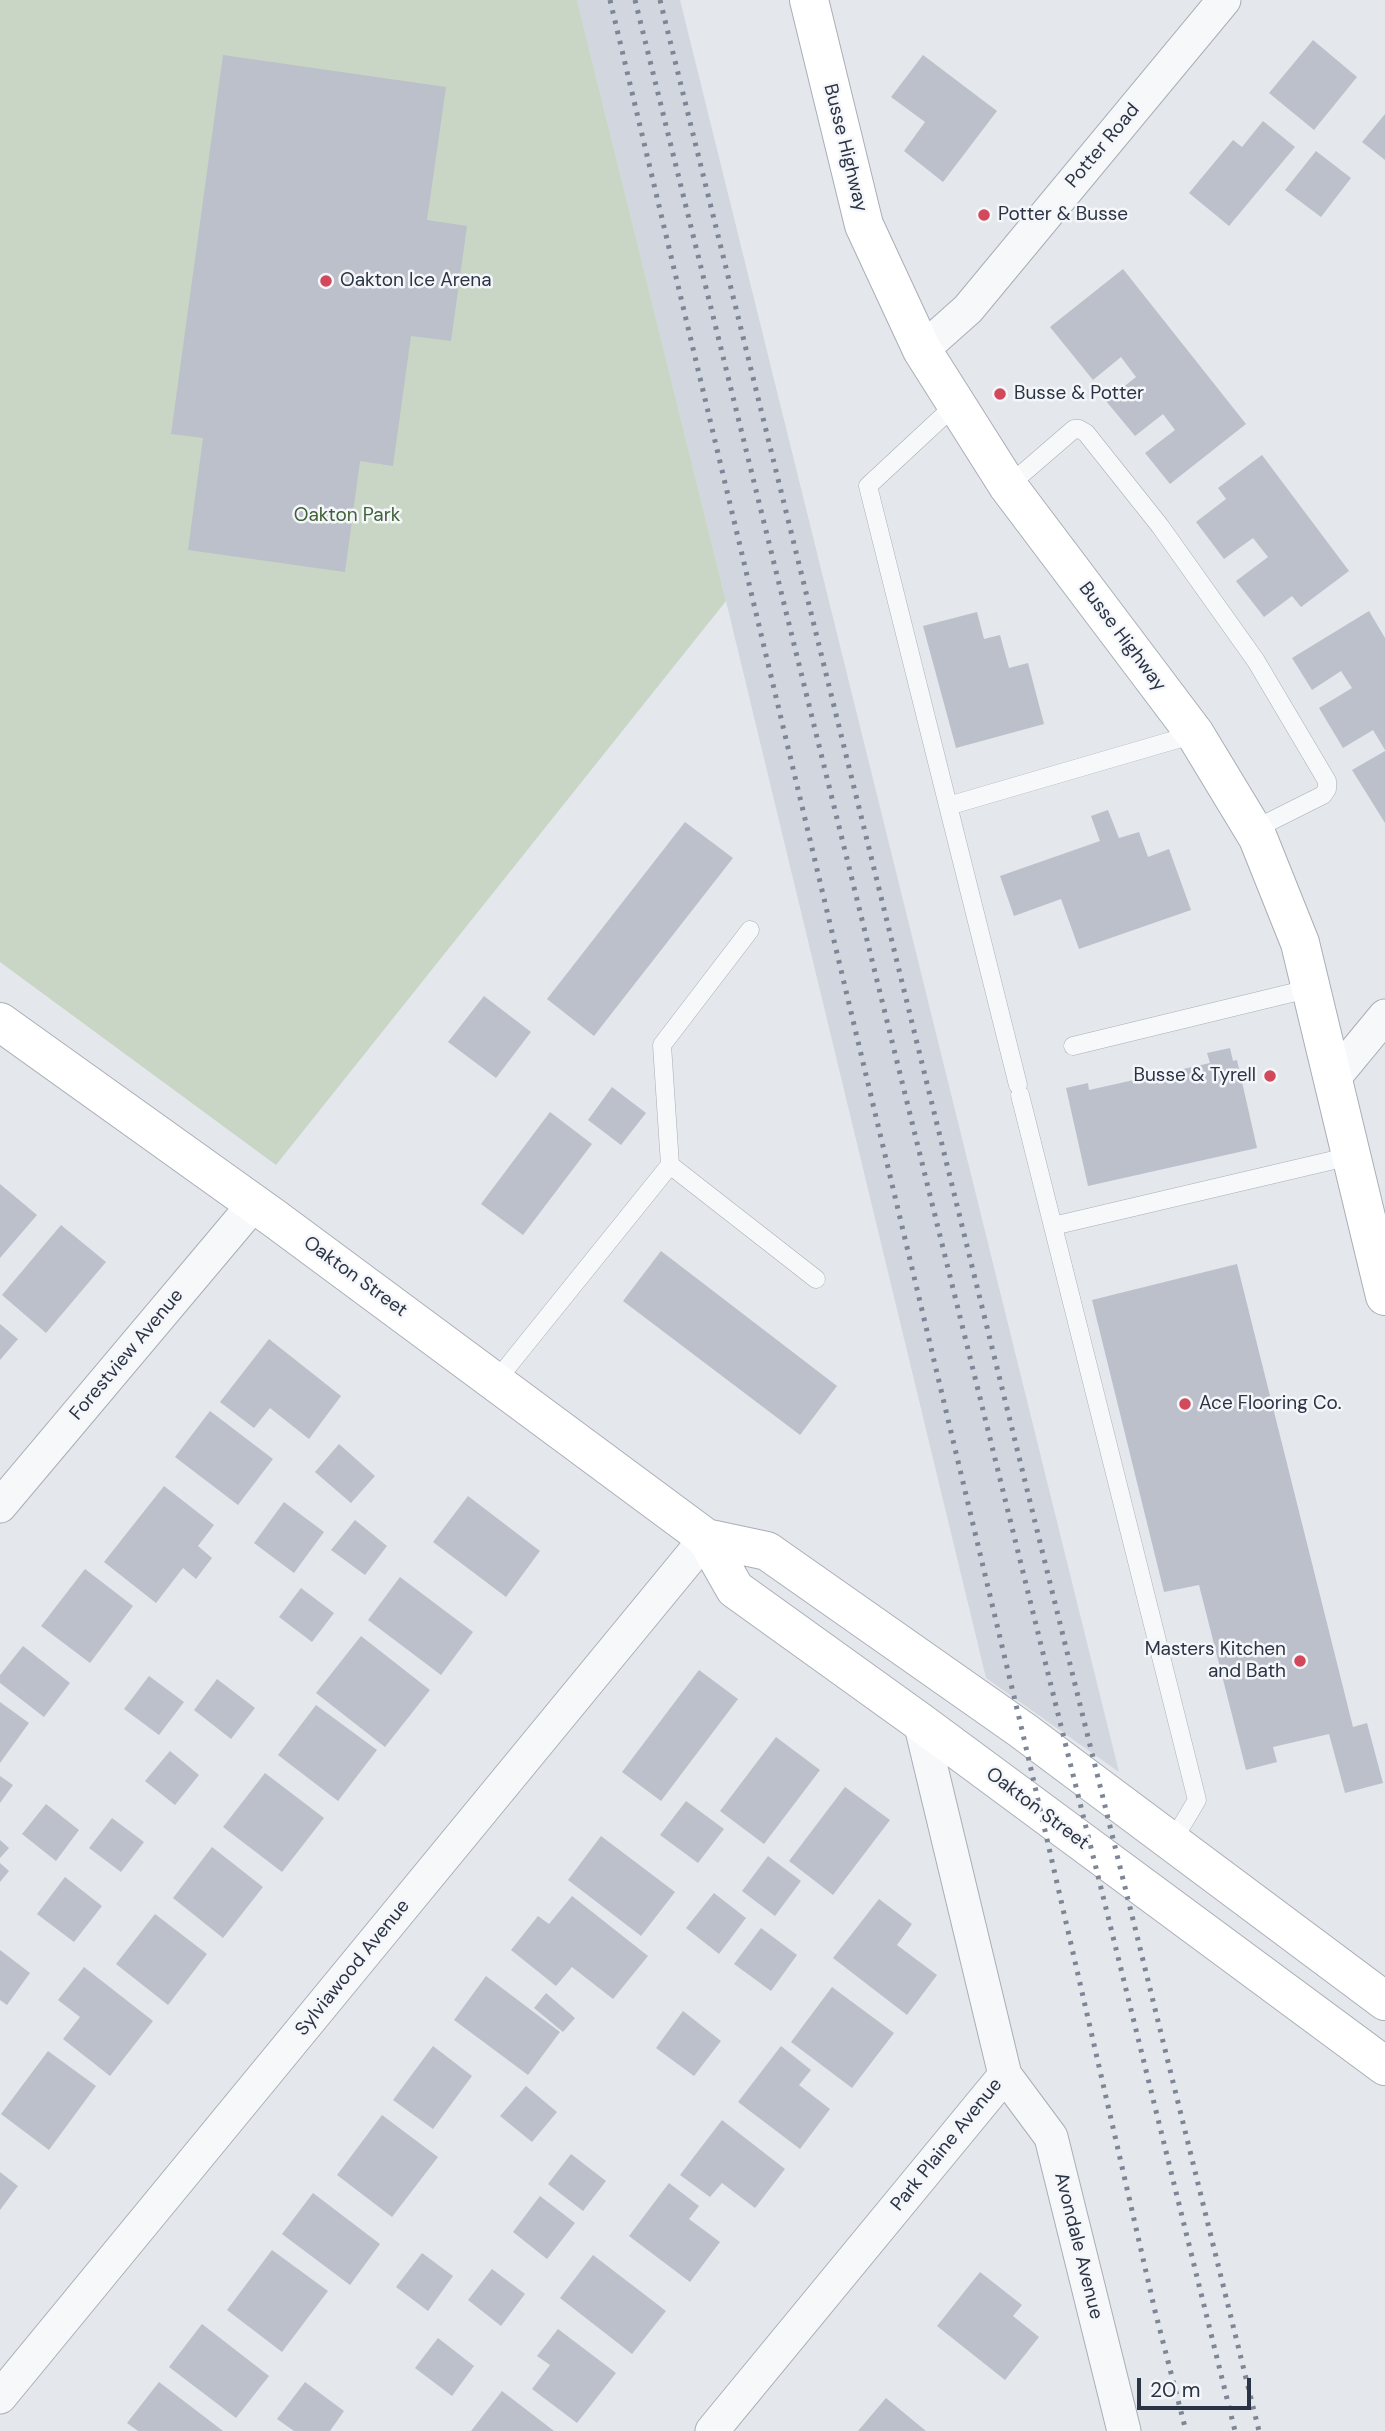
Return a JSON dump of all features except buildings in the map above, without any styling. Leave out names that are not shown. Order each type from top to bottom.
[{"type":"main road","name":"Busse Highway","points":[[809,0],[864,225],[922,350],[1008,486],[1195,734],[1253,830],[1300,943],[1352,1156],[1374,1201],[1385,1296]]},
{"type":"main road","name":"Oakton Street","points":[[0,1022],[254,1204],[706,1538],[735,1589],[920,1722],[1385,2066]]},
{"type":"main road","name":"Oakton Street","points":[[706,1538],[767,1551],[1022,1730],[1385,2001]]},
{"type":"street","name":"Potter Road","points":[[922,350],[968,309],[1224,0]]},
{"type":"street","points":[[1333,1079],[1385,1016]]},
{"type":"street","name":"Forestview Avenue","points":[[0,1506],[254,1204]]},
{"type":"street","name":"Sylviawood Avenue","points":[[0,2397],[706,1538]]},
{"type":"street","name":"Park Plaine Avenue","points":[[712,2431],[1005,2075],[920,1722]]},
{"type":"street","name":"Avondale Avenue","points":[[1005,2075],[1051,2137],[1124,2431]]},
{"type":"lane","points":[[955,405],[868,486],[1197,1801],[1172,1842]]},
{"type":"lane","points":[[1008,486],[1074,429],[1079,429],[1086,433],[1160,526],[1256,661],[1327,781],[1327,789],[1323,795],[1253,830]]},
{"type":"lane","points":[[948,806],[1195,734]]},
{"type":"lane","points":[[496,1381],[670,1165],[662,1045],[750,930]]},
{"type":"lane","points":[[1073,1046],[1311,988]]},
{"type":"lane","points":[[1053,1226],[1352,1156]]},
{"type":"lane","points":[[670,1165],[816,1279]]},
{"type":"shaded area","points":[[577,0],[680,0],[1119,1772],[986,1678],[726,601]]},
{"type":"green space","name":"Oakton Park","points":[[0,0],[577,0],[726,601],[276,1165],[0,962]]},
{"type":"railway","points":[[610,0],[1022,1730],[1155,2311],[1186,2431]]},
{"type":"railway","points":[[635,0],[1235,2431]]},
{"type":"railway","points":[[660,0],[1259,2431]]},
{"type":"place","name":"Potter & Busse","points":[[984,215]]},
{"type":"place","name":"Oakton Ice Arena","points":[[326,281]]},
{"type":"place","name":"Busse & Potter","points":[[1000,394]]},
{"type":"place","name":"Busse & Tyrell","points":[[1270,1076]]},
{"type":"place","name":"Ace Flooring Co.","points":[[1185,1404]]},
{"type":"place","name":"Masters Kitchen and Bath","points":[[1300,1661]]}]
